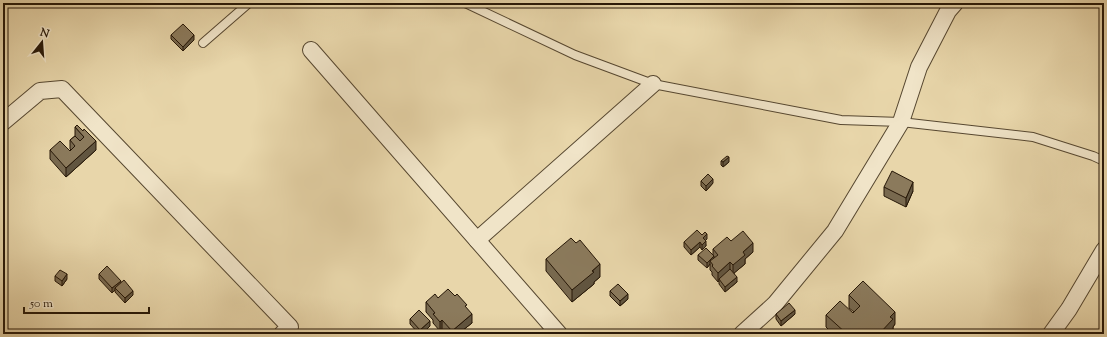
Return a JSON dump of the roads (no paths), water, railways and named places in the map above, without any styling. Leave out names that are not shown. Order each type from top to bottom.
[{"type":"street","points":[[742,334],[775,304],[835,231],[901,122],[919,67],[948,11],[955,3]]},
{"type":"street","points":[[311,50],[559,334]]},
{"type":"street","points":[[477,240],[653,84]]},
{"type":"street","points":[[3,122],[40,91],[62,89],[290,327],[282,334]]},
{"type":"street","points":[[1051,334],[1069,309],[1104,250]]},
{"type":"lane","points":[[203,44],[250,3]]},
{"type":"lane","points":[[465,3],[575,55],[653,84],[841,120],[901,122],[1033,138],[1093,156],[1104,161]]}]
